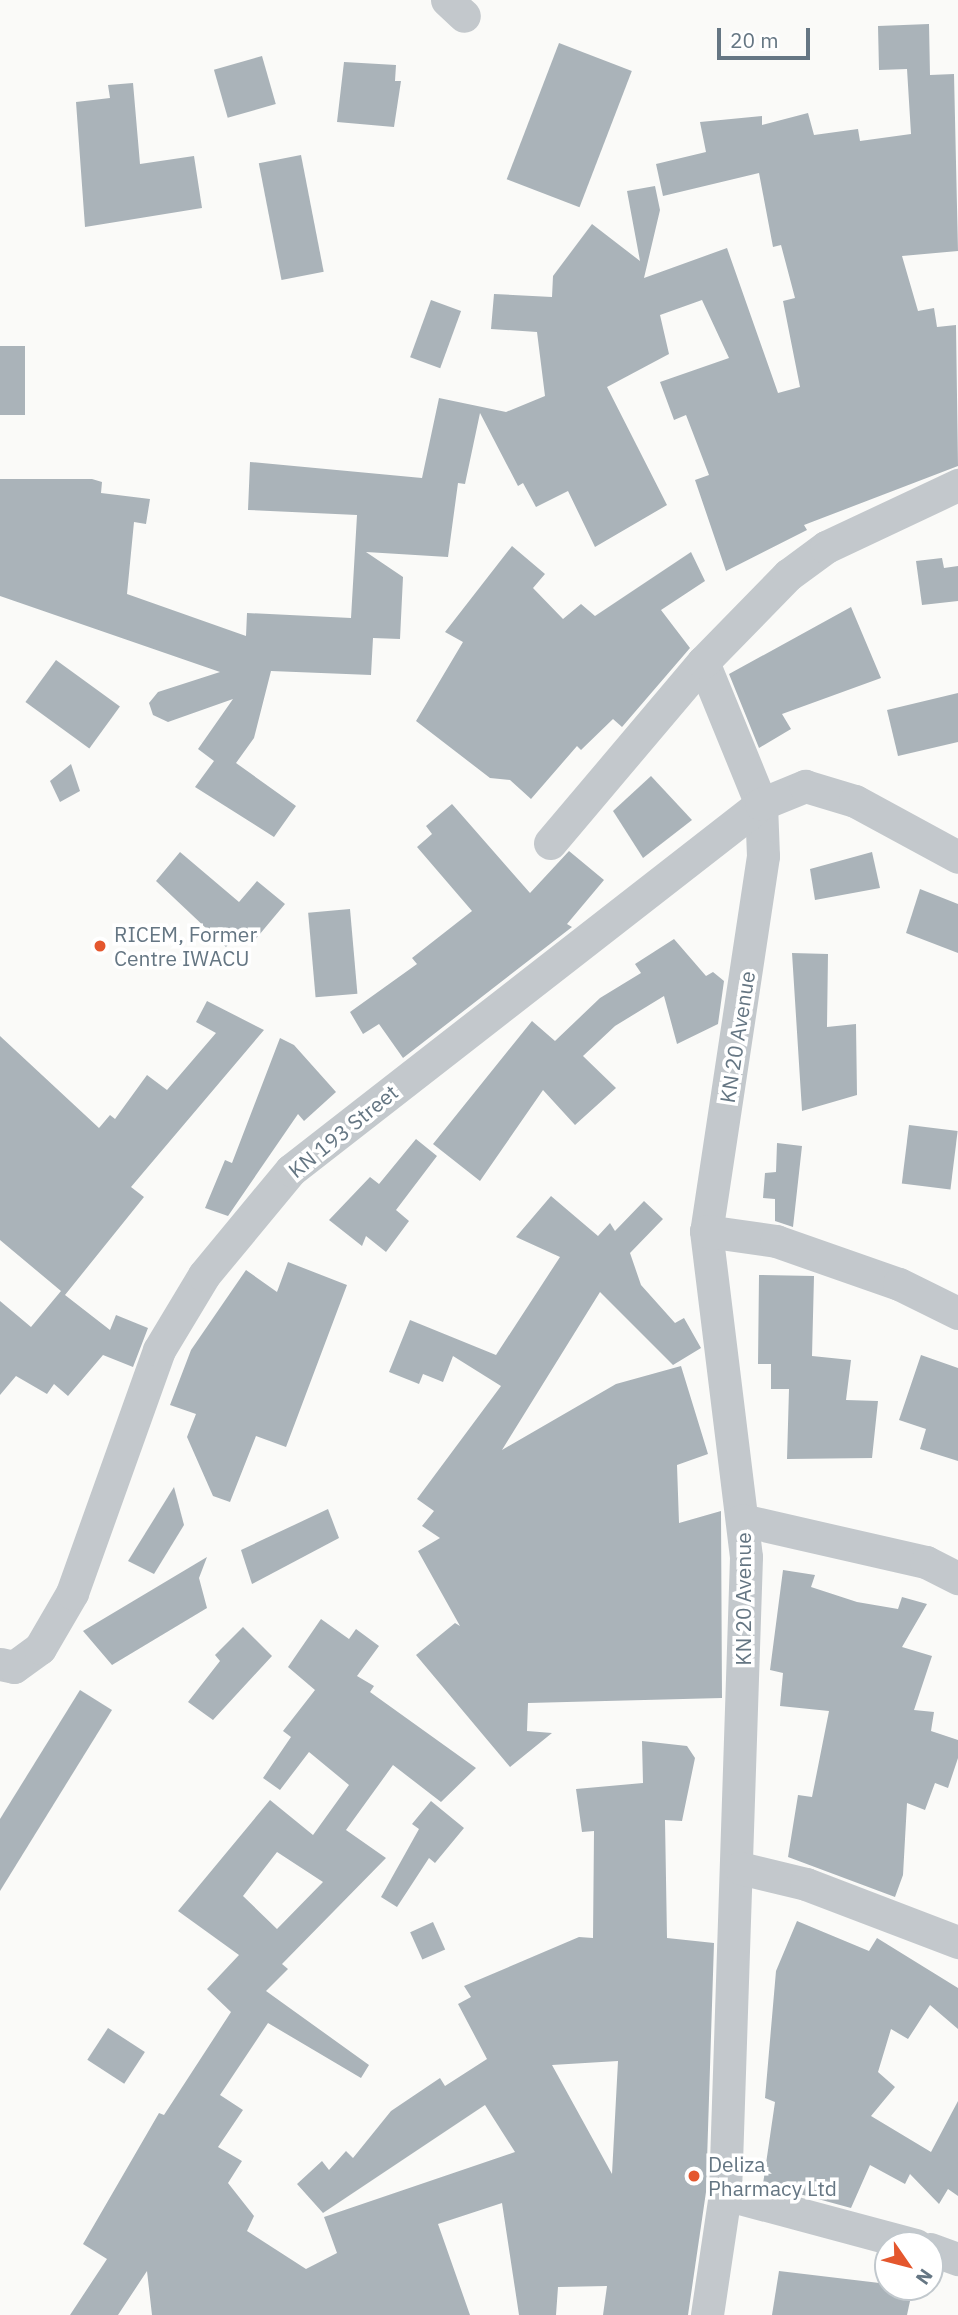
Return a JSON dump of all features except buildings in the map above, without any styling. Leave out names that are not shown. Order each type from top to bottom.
[{"type":"street","points":[[550,843],[703,662],[788,575],[826,547],[958,485]]},
{"type":"street","points":[[703,662],[761,804]]},
{"type":"street","name":"KN 193 Street","points":[[0,1664],[14,1667],[40,1648],[72,1593],[159,1350],[204,1275],[291,1170],[761,804],[805,786],[855,801],[958,857]]},
{"type":"street","name":"KN 20 Avenue","points":[[707,2315],[725,2194],[740,1868],[743,1520],[706,1231],[763,856],[761,804]]},
{"type":"street","points":[[706,1231],[776,1241],[899,1284],[958,1312]]},
{"type":"street","points":[[743,1520],[926,1562],[958,1578]]},
{"type":"street","points":[[740,1868],[806,1884],[958,1942]]},
{"type":"street","points":[[725,2194],[874,2234]]},
{"type":"place","name":"RICEM, Former Centre IWACU","points":[[100,946]]},
{"type":"place","name":"Deliza Pharmacy Ltd","points":[[694,2176]]}]
